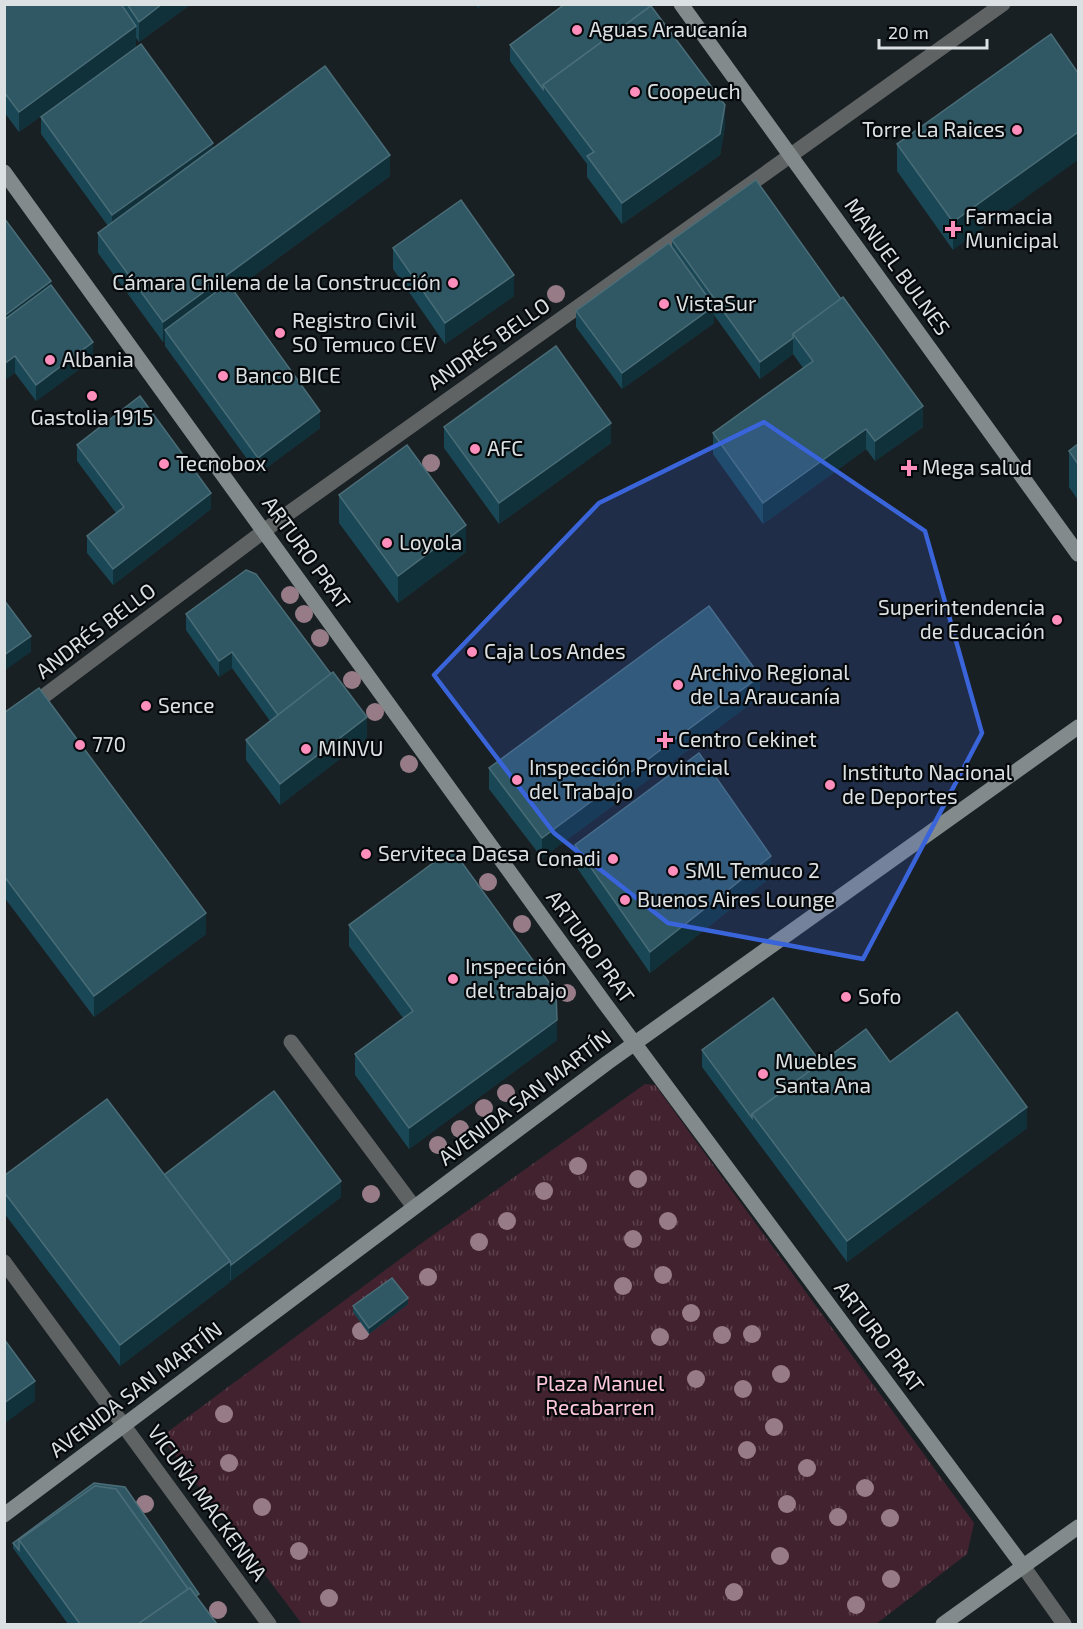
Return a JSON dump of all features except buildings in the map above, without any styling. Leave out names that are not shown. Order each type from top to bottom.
[{"type":"street","name":"MANUEL BULNES","points":[[681,4],[1078,554]]},
{"type":"street","name":"ANDRÉS BELLO","points":[[4,726],[264,531],[1003,4]]},
{"type":"street","name":"ARTURO PRAT","points":[[4,172],[634,1044],[1064,1624]]},
{"type":"street","name":"AVENIDA SAN MARTÍN","points":[[4,1515],[634,1044],[1078,727]]},
{"type":"street","points":[[291,1042],[414,1207]]},
{"type":"street","name":"VICUÑA MACKENNA","points":[[4,1262],[269,1624]]},
{"type":"street","points":[[943,1624],[1078,1527]]},
{"type":"highlighted area","points":[[764,422],[925,531],[982,733],[863,959],[668,923],[554,833],[434,675],[599,503]]},
{"type":"green space","name":"Plaza Manuel Recabarren","points":[[645,1084],[655,1085],[974,1523],[967,1554],[876,1624],[302,1624],[161,1437],[419,1245]]},
{"type":"place","name":"Aguas Araucanía","points":[[577,30]]},
{"type":"place","name":"Coopeuch","points":[[635,92]]},
{"type":"place","name":"Torre La Raices","points":[[1017,130]]},
{"type":"place","name":"Farmacia Municipal","points":[[953,229]]},
{"type":"place","name":"Cámara Chilena de la Construcción","points":[[453,283]]},
{"type":"place","name":"VistaSur","points":[[664,304]]},
{"type":"place","name":"Registro Civil SO Temuco CEV","points":[[280,333]]},
{"type":"place","name":"Albania","points":[[50,360]]},
{"type":"place","name":"Banco BICE","points":[[223,376]]},
{"type":"place","name":"Gastolia 1915","points":[[92,396]]},
{"type":"place","name":"AFC","points":[[475,449]]},
{"type":"place","name":"Tecnobox","points":[[164,464]]},
{"type":"place","name":"Mega salud","points":[[909,468]]},
{"type":"place","name":"Loyola","points":[[387,543]]},
{"type":"place","name":"Superintendencia de Educación","points":[[1057,620]]},
{"type":"place","name":"Caja Los Andes","points":[[472,652]]},
{"type":"place","name":"Archivo Regional de La Araucanía","points":[[678,685]]},
{"type":"place","name":"Sence","points":[[146,706]]},
{"type":"place","name":"Centro Cekinet","points":[[665,740]]},
{"type":"place","name":"770","points":[[80,745]]},
{"type":"place","name":"MINVU","points":[[306,749]]},
{"type":"place","name":"Inspección Provincial del Trabajo","points":[[517,780]]},
{"type":"place","name":"Instituto Nacional de Deportes","points":[[830,785]]},
{"type":"place","name":"Serviteca Dacsa","points":[[366,854]]},
{"type":"place","name":"Conadi","points":[[613,859]]},
{"type":"place","name":"SML Temuco 2","points":[[673,871]]},
{"type":"place","name":"Buenos Aires Lounge","points":[[625,900]]},
{"type":"place","name":"Inspección del trabajo","points":[[453,979]]},
{"type":"place","name":"Sofo","points":[[846,997]]},
{"type":"place","name":"Muebles Santa Ana","points":[[763,1074]]}]
